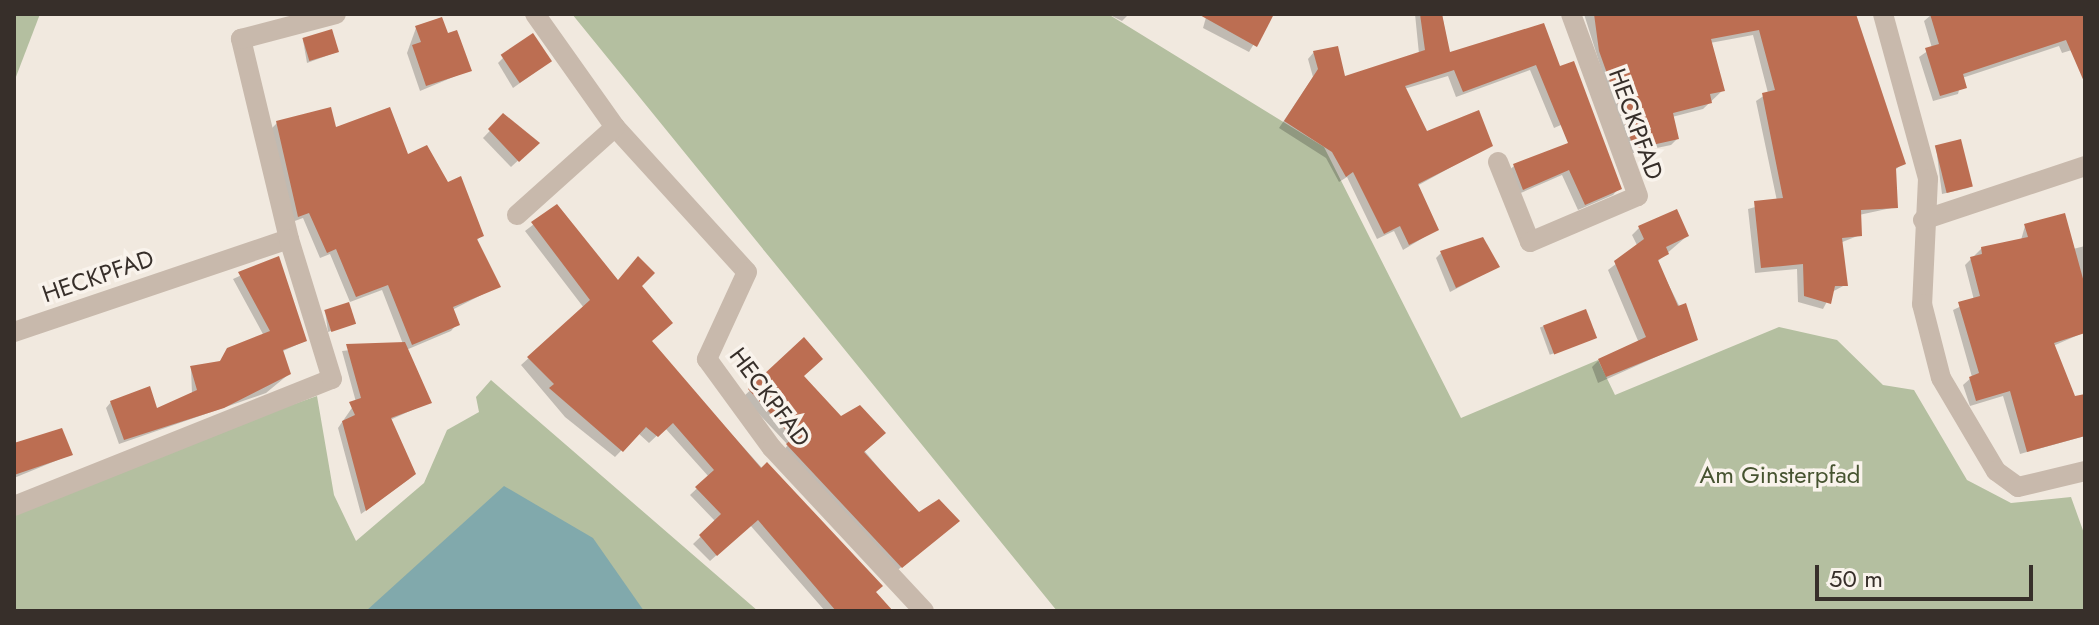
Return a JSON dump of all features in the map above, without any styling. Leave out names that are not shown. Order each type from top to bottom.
[{"type":"street","points":[[14,506],[332,379],[289,239],[241,39],[336,14]]},
{"type":"street","name":"HECKPFAD","points":[[535,14],[615,127],[747,272],[707,359],[772,448],[924,611]]},
{"type":"street","name":"HECKPFAD","points":[[1498,162],[1530,242],[1638,196],[1571,14]]},
{"type":"street","points":[[1883,14],[1917,119],[1928,179],[1923,220],[1922,304],[1941,378],[1996,471],[2018,487],[2085,471]]},
{"type":"street","points":[[517,215],[615,127]]},
{"type":"street","points":[[1923,220],[2085,166]]},
{"type":"street","name":"HECKPFAD","points":[[14,332],[289,239]]},
{"type":"green space","points":[[14,14],[40,14],[14,82]]},
{"type":"green space","name":"Am Ginsterpfad","points":[[572,14],[1108,14],[1324,147],[1461,418],[1598,360],[1615,395],[1779,327],[1837,340],[1883,385],[1914,390],[1967,480],[2011,503],[2071,497],[2085,536],[2085,611],[1057,611]]},
{"type":"green space","points":[[491,380],[758,611],[14,611],[14,502],[317,396],[334,495],[356,541],[424,483],[447,430],[479,412],[476,397]]},
{"type":"water","points":[[504,486],[593,538],[644,611],[366,611]]},
{"type":"building","points":[[1198,14],[1274,14],[1257,47]]},
{"type":"building","points":[[1420,14],[1442,14],[1450,52],[1544,23],[1560,66],[1574,61],[1622,189],[1585,205],[1569,170],[1523,190],[1513,164],[1568,143],[1536,65],[1463,92],[1454,70],[1405,86],[1427,131],[1479,110],[1493,146],[1418,184],[1439,230],[1409,245],[1400,226],[1384,234],[1353,172],[1346,177],[1332,152],[1284,121],[1318,69],[1313,51],[1338,46],[1345,76],[1425,50]]},
{"type":"building","points":[[1594,14],[1856,14],[1906,164],[1896,168],[1898,208],[1861,210],[1862,236],[1842,238],[1848,286],[1835,286],[1831,304],[1804,296],[1803,264],[1761,268],[1754,201],[1783,198],[1762,93],[1775,90],[1759,30],[1711,39],[1725,91],[1710,94],[1712,103],[1673,113],[1679,139],[1634,149],[1599,51]]},
{"type":"building","points":[[1930,14],[2085,14],[2085,84],[2066,40],[1963,74],[1967,88],[1940,96],[1925,48],[1939,44]]},
{"type":"building","points":[[442,17],[448,33],[457,30],[472,71],[426,86],[412,45],[421,42],[415,26]]},
{"type":"building","points":[[332,29],[339,52],[309,61],[302,38]]},
{"type":"building","points":[[533,33],[552,61],[520,83],[501,55]]},
{"type":"building","points":[[331,107],[336,127],[390,107],[408,154],[427,145],[448,182],[461,176],[484,236],[477,239],[501,287],[453,307],[460,325],[412,345],[388,285],[356,297],[336,249],[327,253],[309,213],[298,217],[276,121]]},
{"type":"building","points":[[503,113],[540,143],[519,162],[488,129]]},
{"type":"building","points":[[1961,139],[1973,187],[1947,193],[1935,146]]},
{"type":"building","points":[[557,204],[618,280],[638,256],[655,273],[642,286],[673,323],[652,341],[761,468],[767,462],[883,586],[876,592],[893,611],[836,611],[758,520],[717,556],[699,535],[721,514],[695,487],[714,470],[673,423],[658,437],[646,427],[623,452],[549,388],[554,384],[527,357],[590,300],[531,222]]},
{"type":"building","points":[[1677,209],[1689,236],[1666,247],[1669,254],[1658,260],[1678,306],[1686,303],[1698,340],[1606,377],[1598,359],[1646,337],[1614,261],[1644,239],[1638,226]]},
{"type":"building","points":[[2065,213],[2085,286],[2085,333],[2054,343],[2075,396],[2085,394],[2085,436],[2027,452],[2010,391],[1976,401],[1969,377],[1979,373],[1958,302],[1980,296],[1970,257],[1982,254],[1981,247],[2028,237],[2024,224]]},
{"type":"building","points":[[1483,237],[1500,267],[1456,288],[1440,251]]},
{"type":"building","points":[[279,256],[307,341],[283,350],[291,374],[224,408],[124,440],[110,401],[150,386],[157,408],[197,390],[190,366],[220,361],[227,348],[270,331],[238,272]]},
{"type":"building","points":[[349,302],[356,324],[331,332],[324,310]]},
{"type":"building","points":[[1586,309],[1597,338],[1554,354],[1543,325]]},
{"type":"building","points":[[804,337],[823,359],[804,376],[841,416],[860,405],[886,433],[864,452],[919,512],[939,499],[960,521],[902,568],[786,444],[793,438],[748,389]]},
{"type":"building","points":[[405,342],[432,403],[391,418],[416,474],[366,511],[342,421],[355,415],[349,402],[361,398],[346,344]]},
{"type":"building","points":[[62,428],[73,455],[14,475],[14,443]]}]
